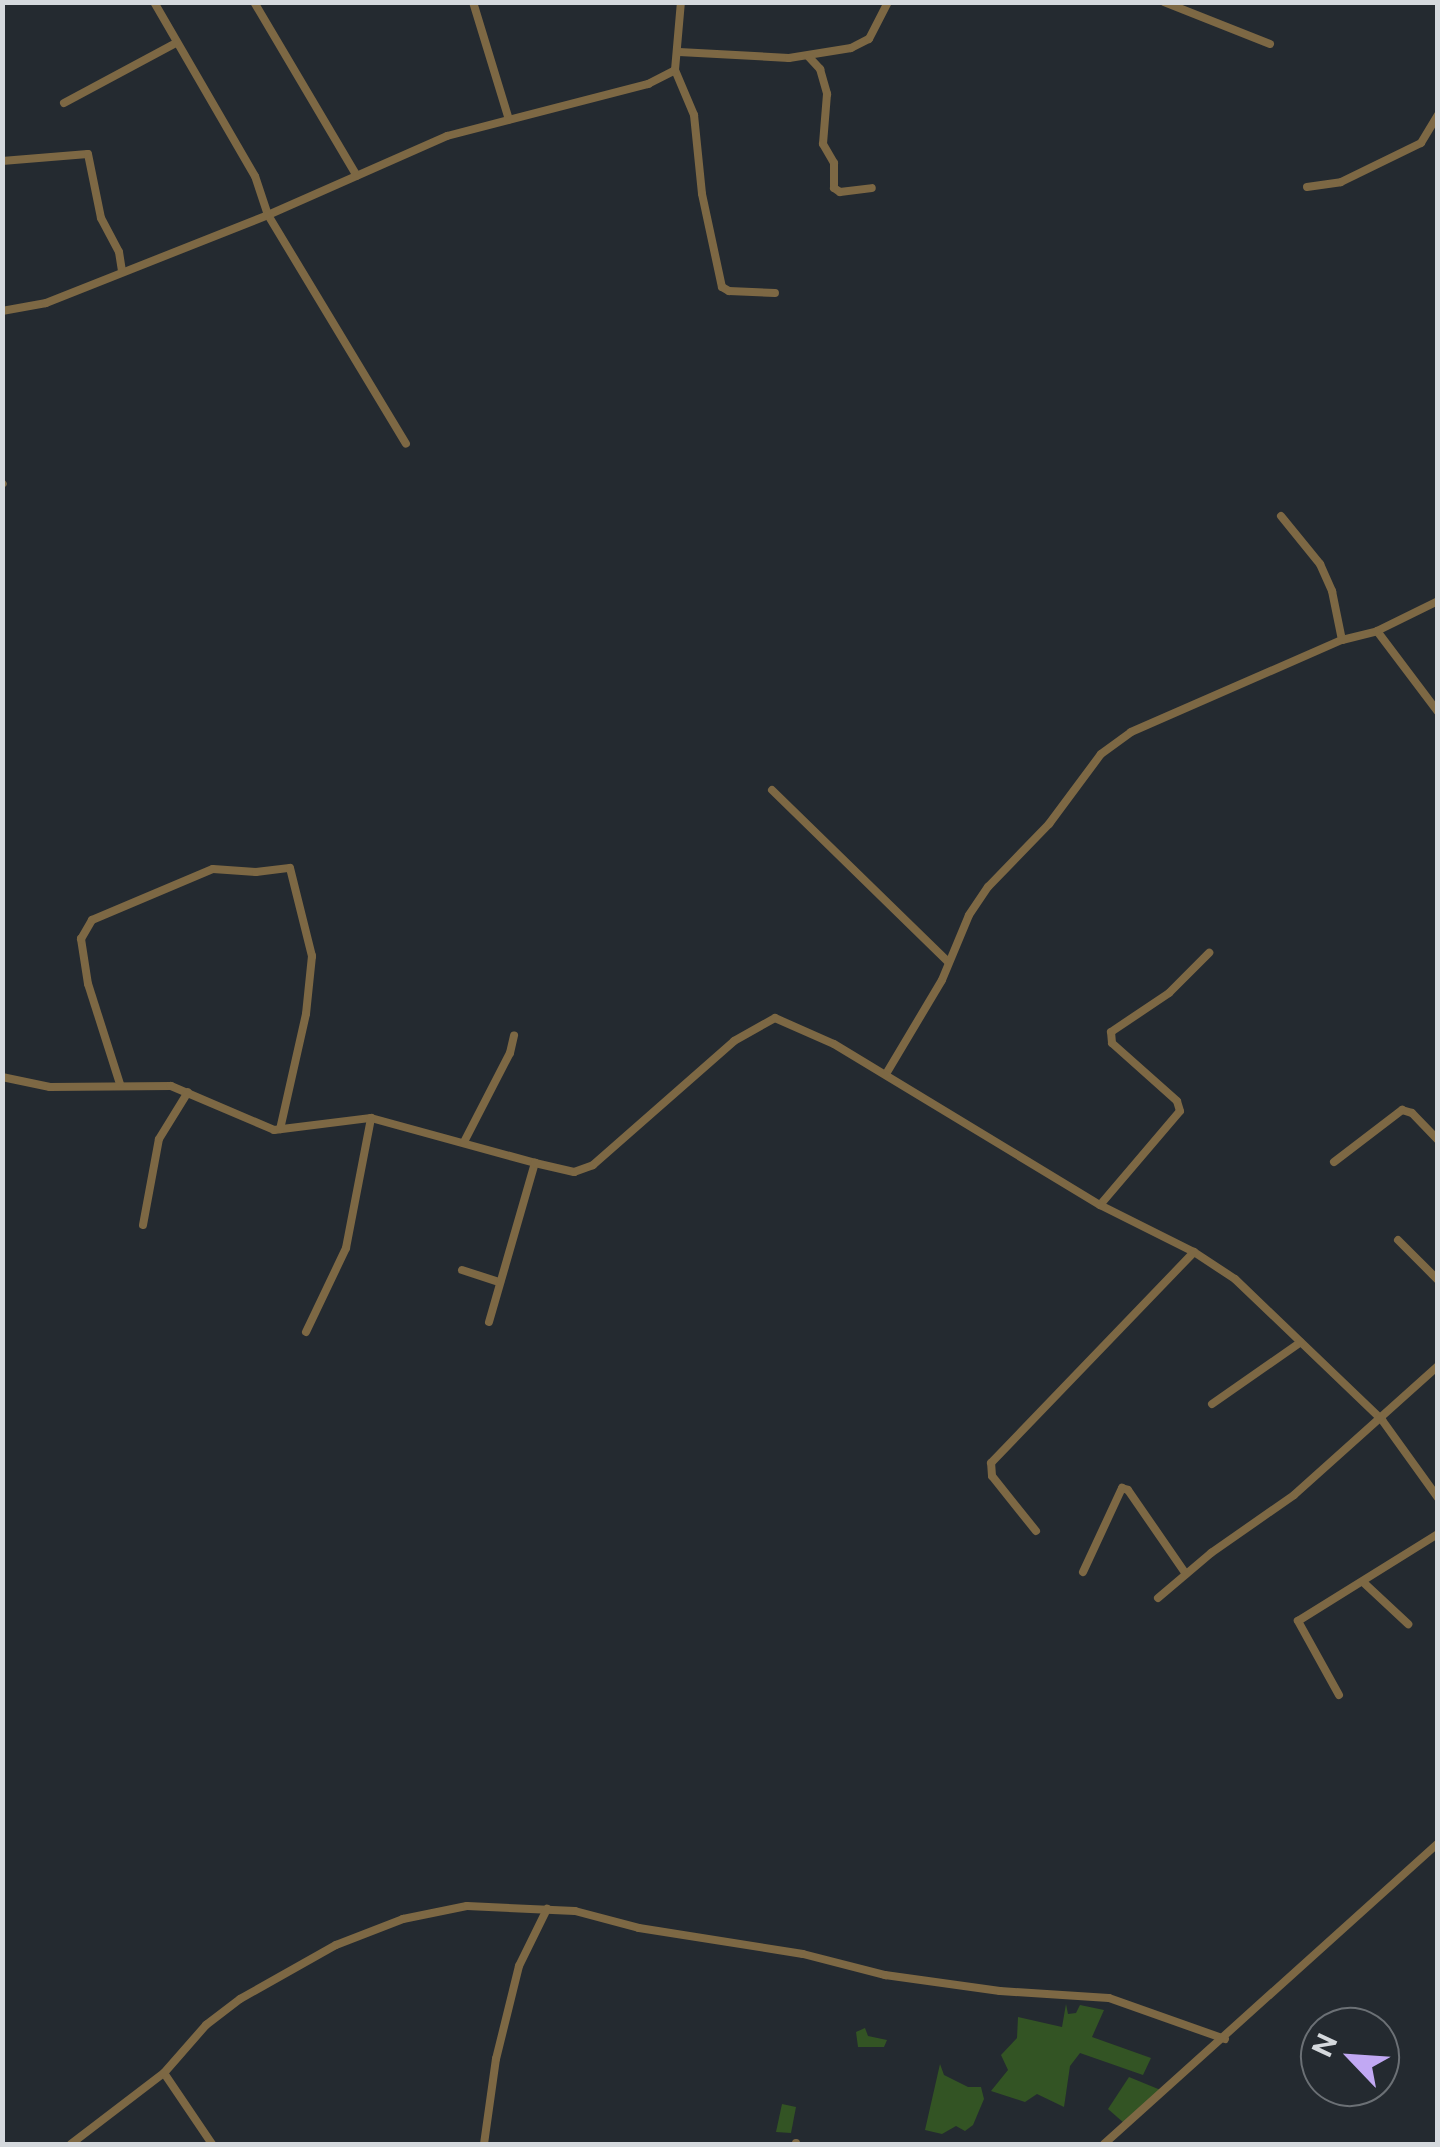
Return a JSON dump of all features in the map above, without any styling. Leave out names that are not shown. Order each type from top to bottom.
[{"type":"street","points":[[154,2],[254,176],[268,215],[406,444]]},
{"type":"street","points":[[254,2],[357,176]]},
{"type":"street","points":[[473,2],[508,120]]},
{"type":"street","points":[[680,2],[675,70],[694,116],[714,268],[728,291],[775,293]]},
{"type":"street","points":[[678,52],[808,56],[869,39],[888,2]]},
{"type":"street","points":[[1164,2],[1270,44]]},
{"type":"street","points":[[64,103],[176,42]]},
{"type":"street","points":[[808,56],[820,69],[827,94],[823,144],[834,162],[834,188],[840,192],[872,188]]},
{"type":"street","points":[[2,311],[46,303],[268,215],[447,136],[610,96],[675,70]]},
{"type":"street","points":[[1307,187],[1341,182],[1420,143],[1438,116]]},
{"type":"street","points":[[2,161],[88,154],[101,218],[120,252],[122,272]]},
{"type":"street","points":[[1281,516],[1320,564],[1332,591],[1342,640]]},
{"type":"street","points":[[886,1074],[942,980],[948,961],[988,887],[1049,824],[1101,754],[1131,732],[1342,640],[1377,631],[1438,600]]},
{"type":"street","points":[[1377,631],[1438,712]]},
{"type":"street","points":[[772,790],[948,961]]},
{"type":"street","points":[[120,1084],[88,984],[81,940],[92,920],[213,869],[256,872],[290,868],[312,956],[306,1014],[280,1129]]},
{"type":"street","points":[[1100,1205],[1180,1111],[1177,1102],[1112,1043],[1112,1032],[1169,993],[1209,952]]},
{"type":"street","points":[[2,1077],[50,1087],[171,1086],[280,1129],[371,1118],[574,1172],[593,1165],[640,1127],[686,1080],[768,1018],[787,1020],[886,1074],[1100,1205],[1194,1252],[1252,1294],[1382,1420],[1438,1498]]},
{"type":"street","points":[[464,1142],[510,1054],[514,1035]]},
{"type":"street","points":[[143,1226],[158,1139],[188,1092]]},
{"type":"street","points":[[1334,1162],[1402,1110],[1412,1113],[1438,1140]]},
{"type":"street","points":[[306,1332],[346,1248],[371,1118]]},
{"type":"street","points":[[488,1322],[535,1163]]},
{"type":"street","points":[[1398,1240],[1438,1280]]},
{"type":"street","points":[[1036,1531],[992,1476],[991,1463],[1194,1252]]},
{"type":"street","points":[[462,1270],[500,1282]]},
{"type":"street","points":[[1212,1404],[1301,1342]]},
{"type":"street","points":[[1158,1598],[1294,1495],[1438,1366]]},
{"type":"street","points":[[1082,1572],[1122,1488],[1128,1490],[1186,1574]]},
{"type":"street","points":[[1339,1695],[1297,1624],[1314,1607],[1363,1582],[1438,1534]]},
{"type":"street","points":[[1363,1582],[1408,1624]]},
{"type":"street","points":[[1104,2144],[1225,2039],[1438,1843]]},
{"type":"street","points":[[71,2144],[164,2073],[221,2012],[336,1945],[425,1912],[466,1906],[547,1908],[803,1954],[885,1975],[1000,1991],[1110,1998],[1225,2039]]},
{"type":"street","points":[[484,2144],[496,2058],[520,1966],[547,1908]]},
{"type":"street","points":[[164,2073],[212,2144]]},
{"type":"green space","points":[[1066,2004],[1068,2014],[1076,2013],[1080,2005],[1104,2010],[1092,2037],[1151,2058],[1143,2075],[1080,2053],[1070,2066],[1064,2107],[1037,2094],[1025,2102],[991,2091],[1008,2070],[1001,2055],[1017,2038],[1018,2017],[1062,2027]]},
{"type":"green space","points":[[865,2028],[868,2036],[887,2040],[884,2047],[858,2047],[856,2032]]},
{"type":"green space","points":[[940,2064],[944,2075],[968,2087],[981,2087],[984,2099],[973,2125],[965,2131],[956,2126],[942,2134],[925,2130]]},
{"type":"green space","points":[[1129,2077],[1163,2091],[1124,2123],[1108,2109]]},
{"type":"green space","points":[[782,2104],[796,2107],[791,2133],[776,2132]]}]
